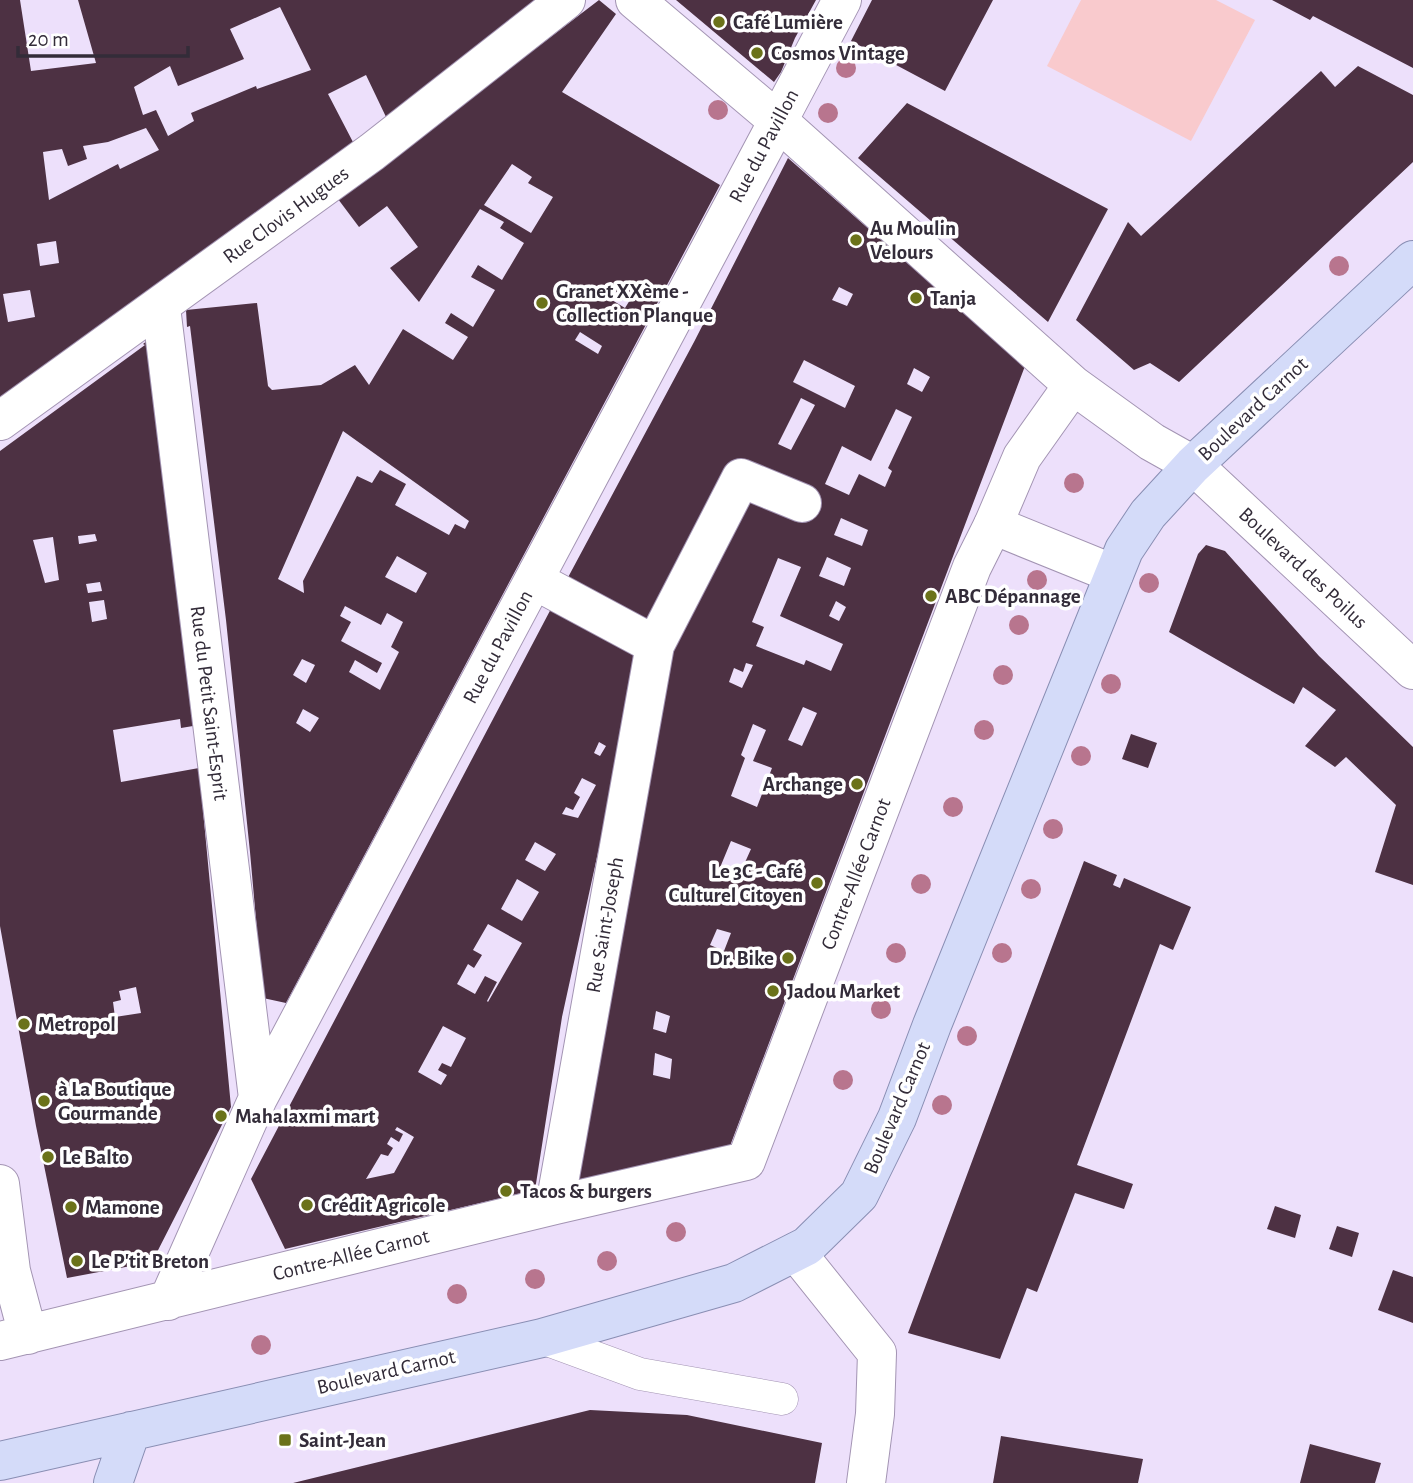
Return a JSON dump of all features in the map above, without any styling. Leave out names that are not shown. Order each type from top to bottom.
[{"type":"main road","name":"Boulevard Carnot","points":[[0,1461],[542,1338],[734,1283],[807,1246],[859,1195],[897,1118],[937,1012],[1124,550],[1148,514],[1193,466],[1413,260]]},
{"type":"main road","points":[[113,1483],[131,1431]]},
{"type":"street","name":"Rue Clovis Hugues","points":[[0,421],[372,152],[566,0]]},
{"type":"street","name":"Boulevard des Poilus","points":[[635,0],[778,121],[1073,385],[1142,435],[1193,466],[1413,670]]},
{"type":"street","name":"Rue du Pavillon","points":[[168,1301],[258,1098],[842,0]]},
{"type":"street","name":"Rue du Petit Saint-Esprit","points":[[161,307],[258,1098]]},
{"type":"street","points":[[1073,385],[1022,457],[993,525],[1114,575]]},
{"type":"street","name":"Rue Saint-Joseph","points":[[555,1205],[655,645],[741,478],[802,503]]},
{"type":"street","name":"Contre-Allée Carnot","points":[[14,1338],[555,1205],[746,1161],[972,568],[993,525]]},
{"type":"street","points":[[534,580],[655,645]]},
{"type":"street","points":[[0,1184],[11,1271],[14,1338]]},
{"type":"street","points":[[796,1252],[877,1353],[875,1414],[866,1483]]},
{"type":"lane","points":[[542,1338],[640,1374],[782,1399]]},
{"type":"shaded area","points":[[1081,0],[1216,0],[1255,20],[1191,141],[1047,66]]},
{"type":"building","points":[[0,0],[20,0],[31,71],[96,63],[78,0],[545,0],[387,119],[366,75],[328,94],[354,144],[0,409]],"holes":[[[280,7],[311,70],[257,89],[256,86],[191,113],[194,121],[168,136],[156,110],[143,115],[134,87],[170,66],[178,86],[244,59],[230,29]],[[146,128],[159,150],[120,169],[118,164],[49,200],[43,152],[62,149],[68,166],[87,159],[83,146],[108,142]],[[56,241],[59,263],[40,266],[37,244]],[[30,290],[35,317],[8,322],[3,294]]]},
{"type":"building","points":[[599,0],[616,14],[562,92],[720,185],[286,1003],[263,998],[226,620],[186,310],[257,303],[268,386],[272,390],[321,385],[355,365],[369,385],[403,329],[453,360],[468,337],[445,323],[451,313],[473,327],[495,290],[471,277],[478,265],[502,280],[524,243],[500,228],[504,222],[480,209],[419,302],[390,268],[418,247],[387,206],[359,227],[338,199]],"holes":[[[512,164],[532,177],[528,183],[553,197],[531,233],[484,205]],[[607,287],[630,300],[625,308],[602,294]],[[580,332],[602,346],[598,354],[575,340]],[[343,431],[469,521],[465,529],[455,524],[449,535],[395,505],[406,484],[380,470],[372,483],[357,476],[303,581],[304,593],[278,579]],[[397,556],[427,573],[416,593],[385,577]],[[345,606],[381,625],[387,613],[403,622],[391,647],[399,652],[380,690],[349,672],[355,660],[377,673],[382,663],[341,641],[351,622],[340,616]],[[302,659],[315,665],[306,683],[293,675]],[[303,709],[319,718],[310,732],[296,723]]]},
{"type":"building","points":[[676,0],[816,0],[774,82]]},
{"type":"building","points":[[872,0],[993,0],[945,91],[851,41]]},
{"type":"building","points":[[1272,0],[1413,0],[1413,68],[1313,16],[1310,20]]},
{"type":"building","points":[[1358,66],[1413,95],[1413,162],[1179,382],[1150,363],[1134,370],[1076,320],[1128,222],[1141,236],[1321,71],[1335,87]]},
{"type":"building","points":[[907,103],[1108,209],[1048,322],[858,158]]},
{"type":"building","points":[[788,158],[1025,366],[730,1146],[573,1181],[612,921],[672,631],[691,597],[707,556],[744,488],[797,515],[806,492],[736,461],[648,629],[565,583],[694,342]],"holes":[[[839,287],[853,294],[847,306],[832,300]],[[804,360],[855,386],[845,408],[793,382]],[[914,368],[930,377],[922,392],[907,384]],[[801,398],[815,405],[791,450],[778,444]],[[896,409],[912,417],[888,468],[892,471],[885,487],[859,474],[849,495],[825,484],[842,446],[871,461]],[[841,518],[868,530],[862,546],[834,535]],[[827,557],[851,568],[844,586],[819,576]],[[778,558],[801,567],[780,616],[843,644],[831,671],[806,660],[804,665],[756,646],[764,627],[752,622]],[[836,601],[846,607],[839,621],[829,616]],[[746,663],[753,665],[742,688],[729,682],[734,668],[743,672]],[[803,707],[817,713],[802,746],[788,740]],[[753,724],[766,730],[753,761],[772,768],[757,807],[731,796],[745,758],[741,755]],[[731,841],[751,849],[738,878],[719,870]],[[717,929],[731,933],[724,951],[710,945]],[[656,1011],[670,1016],[666,1033],[653,1029]],[[655,1053],[672,1059],[670,1079],[653,1075]]]},
{"type":"building","points":[[147,341],[193,726],[181,728],[180,719],[113,730],[121,782],[199,768],[231,1107],[152,1262],[67,1278],[0,926],[0,451],[145,345],[143,344]],"holes":[[[95,534],[97,541],[79,544],[78,536]],[[53,537],[59,580],[45,583],[33,540]],[[100,582],[102,591],[88,593],[86,584]],[[104,600],[107,619],[92,622],[89,602]],[[136,987],[141,1013],[115,1017],[113,1002],[121,1000],[119,991]]]},
{"type":"building","points":[[1206,545],[1225,551],[1319,656],[1413,747],[1413,885],[1375,872],[1396,805],[1346,757],[1335,767],[1305,746],[1336,710],[1303,687],[1294,704],[1169,632],[1198,554]]},
{"type":"building","points":[[553,605],[641,656],[562,1017],[535,1190],[285,1249],[251,1179]],"holes":[[[599,742],[606,746],[600,756],[594,753]],[[582,778],[596,785],[578,818],[562,814],[566,807],[573,810],[580,797],[574,793]],[[535,842],[556,854],[545,871],[525,860]],[[517,879],[539,892],[522,921],[501,909]],[[488,924],[522,943],[488,1002],[497,982],[485,976],[475,994],[457,984],[468,964],[474,968],[482,955],[473,950]],[[443,1026],[466,1038],[451,1067],[442,1063],[438,1070],[447,1075],[441,1085],[418,1072]],[[397,1127],[414,1137],[394,1173],[366,1179],[381,1154],[388,1156],[393,1148],[387,1144],[391,1137],[399,1142],[403,1134],[395,1130]]]},
{"type":"building","points":[[1131,734],[1157,743],[1148,768],[1122,759]]},
{"type":"building","points":[[1084,861],[1117,875],[1113,885],[1120,888],[1124,878],[1191,907],[1173,950],[1160,944],[1077,1165],[1133,1184],[1124,1209],[1075,1193],[1037,1292],[1027,1288],[1000,1359],[908,1333]]},
{"type":"building","points":[[1275,1206],[1301,1215],[1295,1238],[1267,1229]]},
{"type":"building","points":[[1337,1226],[1359,1233],[1352,1257],[1329,1249]]},
{"type":"building","points":[[1393,1270],[1413,1277],[1413,1323],[1378,1310]]},
{"type":"building","points":[[590,1410],[687,1415],[822,1443],[815,1483],[293,1483]]},
{"type":"building","points":[[1001,1436],[1143,1459],[1138,1483],[993,1483]]},
{"type":"building","points":[[1310,1444],[1381,1463],[1375,1483],[1300,1483]]},
{"type":"place","name":"Café Lumière","points":[[719,22]]},
{"type":"place","name":"Cosmos Vintage","points":[[757,53]]},
{"type":"place","name":"Au Moulin Velours","points":[[856,240]]},
{"type":"place","name":"Tanja","points":[[916,298]]},
{"type":"place","name":"Granet XXème - Collection Planque","points":[[542,303]]},
{"type":"place","name":"ABC Dépannage","points":[[931,596]]},
{"type":"place","name":"Archange","points":[[857,784]]},
{"type":"place","name":"Le 3C - Café Culturel Citoyen","points":[[817,883]]},
{"type":"place","name":"Dr. Bike","points":[[788,958]]},
{"type":"place","name":"Jadou Market","points":[[773,991]]},
{"type":"place","name":"Metropol","points":[[24,1024]]},
{"type":"place","name":"à La Boutique Gourmande","points":[[44,1101]]},
{"type":"place","name":"Mahalaxmi mart","points":[[221,1116]]},
{"type":"place","name":"Le Balto","points":[[48,1157]]},
{"type":"place","name":"Tacos & burgers","points":[[506,1191]]},
{"type":"place","name":"Crédit Agricole","points":[[307,1205]]},
{"type":"place","name":"Mamone","points":[[71,1207]]},
{"type":"place","name":"Le P'tit Breton","points":[[77,1261]]},
{"type":"place","name":"Saint-Jean","points":[[285,1440]]}]
